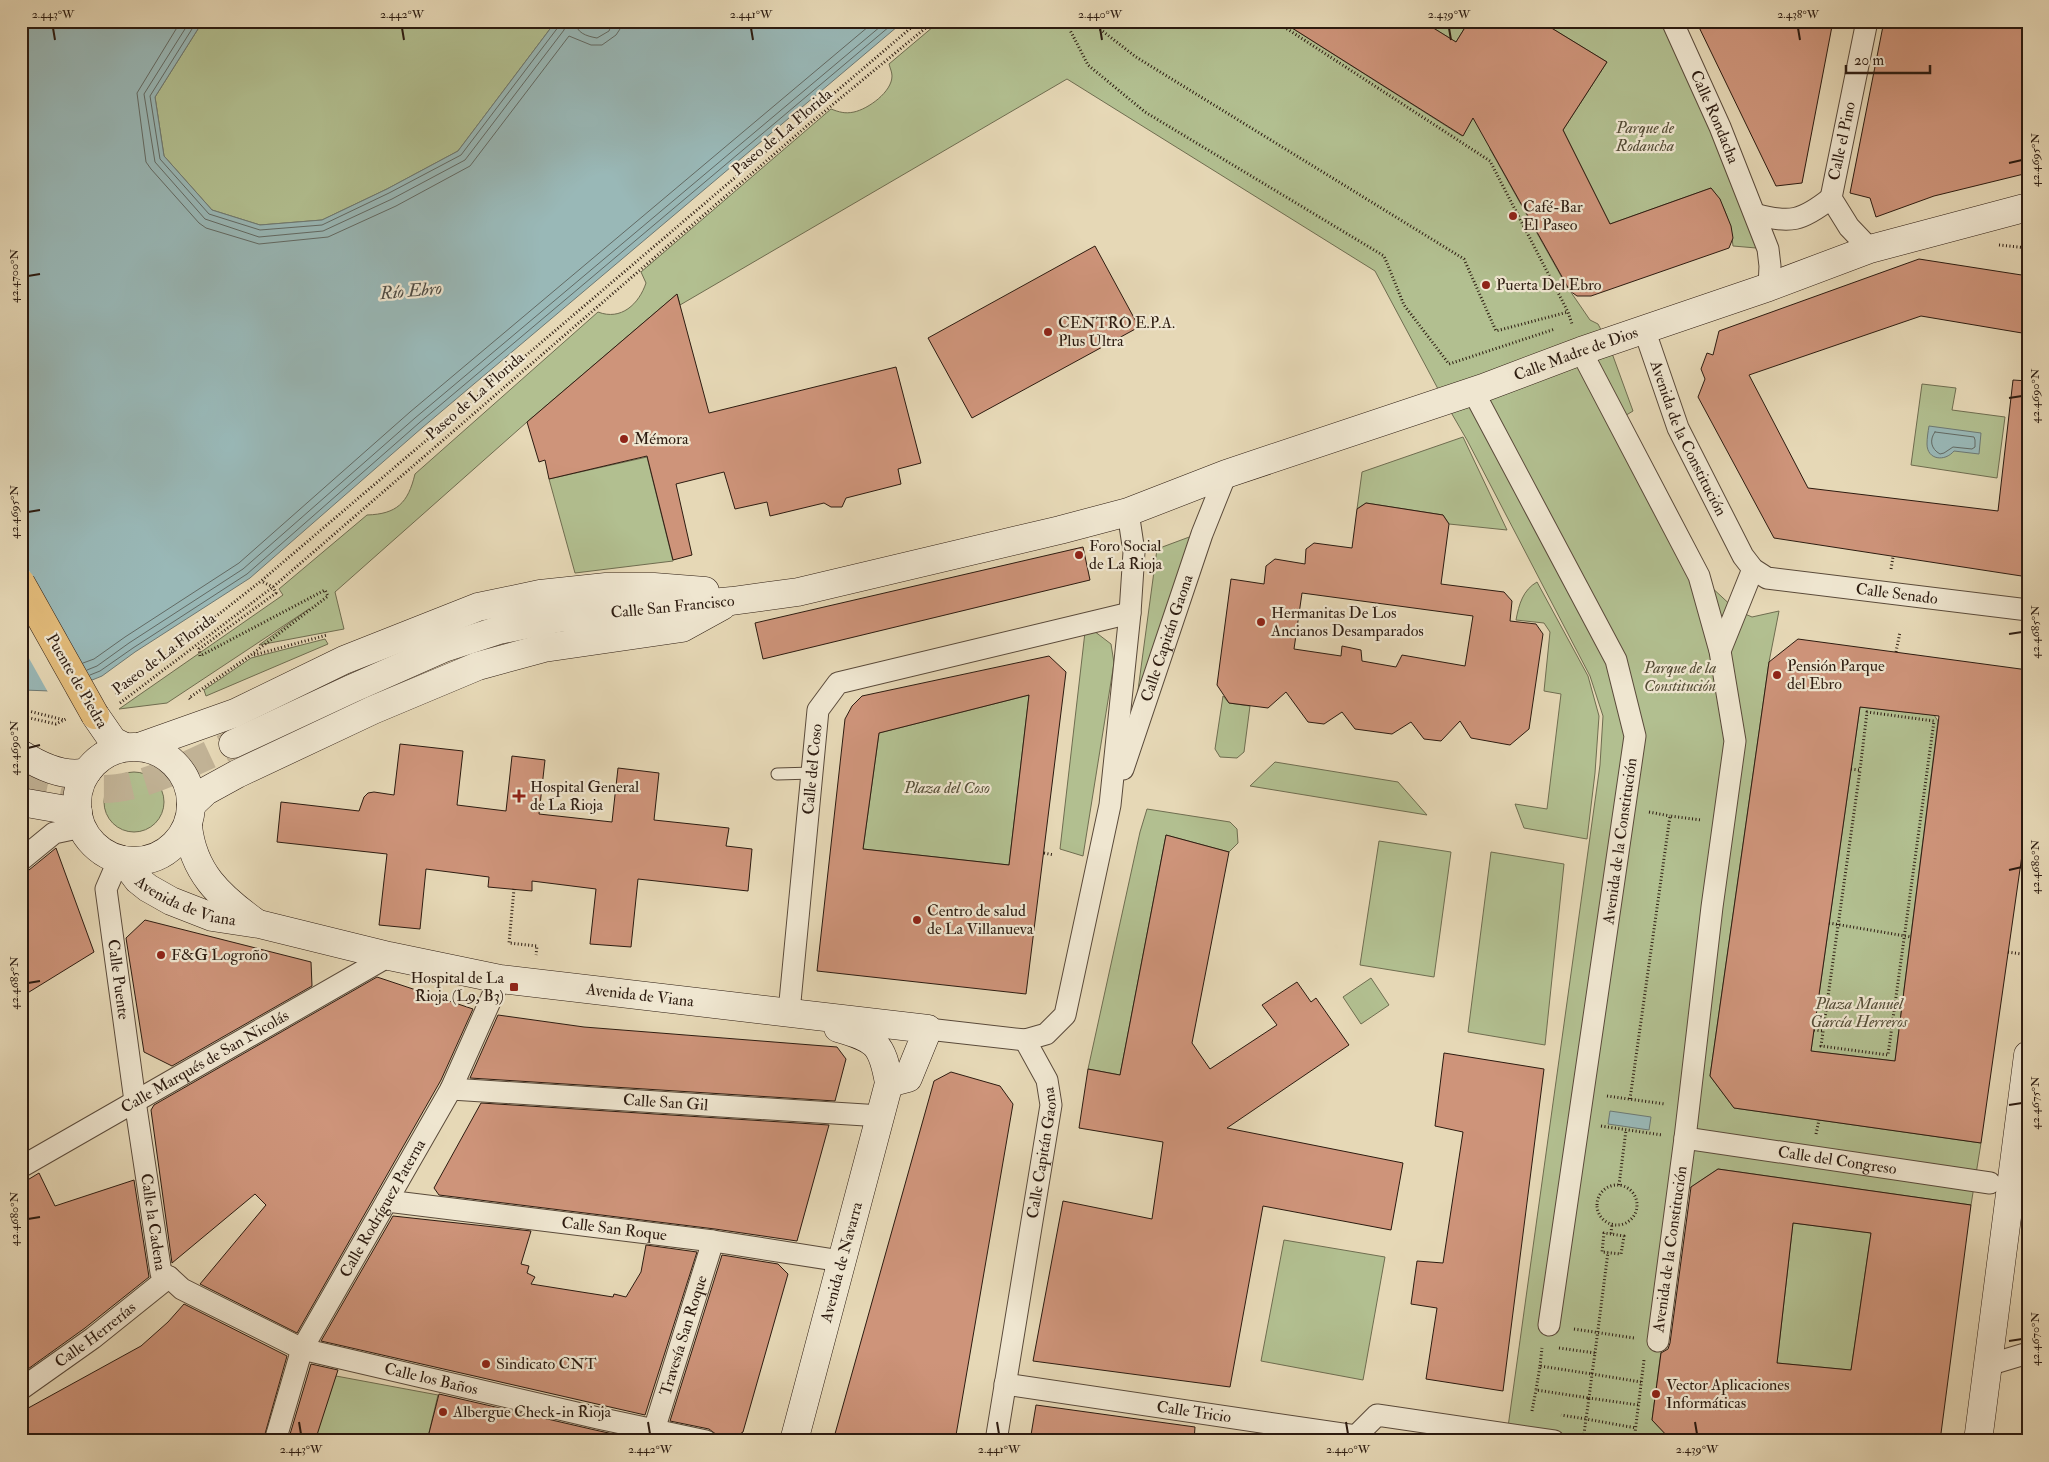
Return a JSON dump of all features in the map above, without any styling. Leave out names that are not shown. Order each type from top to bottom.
[{"type":"main road","name":"Calle Madre de Dios","points":[[1128,512],[1226,474],[1473,391],[1644,329],[1769,287],[1870,249],[2028,208]]},
{"type":"main road","name":"Calle San Francisco","points":[[234,744],[444,648],[499,630],[558,618],[732,601],[798,592],[1128,512]]},
{"type":"main road","name":"Puente de Piedra","points":[[21,583],[93,713],[91,766]]},
{"type":"main road","points":[[21,754],[36,764],[59,772],[74,774],[91,766],[108,752],[133,747],[234,712],[344,660],[478,607],[540,594],[606,587],[654,587],[711,592],[732,601]]},
{"type":"main road","points":[[91,766],[79,792],[80,819],[96,846],[106,854],[121,860],[143,861],[165,852],[182,836],[189,816],[206,791],[237,774],[373,710],[478,666],[544,648],[682,628],[732,601]]},
{"type":"main road","name":"Puente de Piedra","points":[[21,616],[113,740],[133,747]]},
{"type":"main road","points":[[133,747],[158,752],[175,763],[188,782],[189,816]]},
{"type":"main road","points":[[21,802],[80,819]]},
{"type":"main road","name":"Avenida de Viana","points":[[189,816],[194,853],[199,866],[222,896],[259,924]]},
{"type":"main road","name":"Avenida de Viana","points":[[121,860],[138,880],[171,902],[212,917],[259,924],[389,956],[500,979],[928,1029]]},
{"type":"main road","name":"Avenida de Navarra","points":[[789,1012],[865,1036],[878,1046],[885,1062],[889,1083],[794,1441]]},
{"type":"main road","points":[[889,1083],[908,1078],[928,1029]]},
{"type":"main road","points":[[1978,1441],[2028,1055]]},
{"type":"street","name":"Calle Rondacha","points":[[1672,21],[1720,127],[1768,249],[1770,266],[1769,287]]},
{"type":"street","name":"Calle el Pino","points":[[1867,21],[1831,198],[1849,227],[1870,249]]},
{"type":"street","points":[[1754,214],[1777,220],[1801,218],[1831,198]]},
{"type":"street","name":"Avenida de la Constitución","points":[[1644,329],[1678,428],[1743,556],[1760,573]]},
{"type":"street","name":"Avenida de la Constitución","points":[[1579,352],[1699,576],[1720,652],[1735,741],[1712,907],[1685,1138],[1658,1341]]},
{"type":"street","name":"Avenida de la Constitución","points":[[1473,391],[1616,660],[1635,736],[1546,1335]]},
{"type":"street","name":"Calle Capitán Gaona","points":[[1110,805],[1202,534],[1226,474]]},
{"type":"street","name":"Calle Capitán Gaona","points":[[996,1441],[1051,1105],[1047,1080],[1025,1040],[1046,1034],[1065,1015],[1110,805],[1130,613],[1134,552],[1128,512]]},
{"type":"street","points":[[1720,652],[1760,573]]},
{"type":"street","name":"Calle Senado","points":[[1760,573],[2028,610]]},
{"type":"street","name":"Calle del Coso","points":[[789,1012],[818,710],[838,682],[1130,613]]},
{"type":"street","points":[[21,860],[54,833],[80,819]]},
{"type":"street","name":"Calle Puente","points":[[121,860],[106,889],[135,1101]]},
{"type":"street","name":"Calle Marqués de San Nicolás","points":[[21,1167],[389,956]]},
{"type":"street","name":"Calle Rodríguez Paterna","points":[[275,1441],[302,1349],[451,1089],[500,979]]},
{"type":"street","name":"Avenida de Viana","points":[[928,1029],[1025,1040]]},
{"type":"street","name":"Calle San Gil","points":[[451,1089],[881,1116]]},
{"type":"street","name":"Calle la Cadena","points":[[135,1101],[161,1273],[182,1288],[302,1349]]},
{"type":"street","name":"Calle del Congreso","points":[[1685,1138],[1990,1183]]},
{"type":"street","name":"Calle San Roque","points":[[387,1201],[713,1241],[841,1261]]},
{"type":"street","name":"Travesía San Roque","points":[[654,1430],[713,1241]]},
{"type":"street","name":"Calle Herrerías","points":[[21,1389],[94,1338],[169,1277]]},
{"type":"street","name":"Calle los Baños","points":[[302,1349],[706,1441]]},
{"type":"street","points":[[1988,1365],[2028,1353]]},
{"type":"street","name":"Calle Tricio","points":[[1005,1384],[1356,1439],[1376,1415],[1554,1441]]},
{"type":"lane","points":[[777,774],[813,773]]},
{"type":"path","name":"Paseo de La Florida","points":[[93,713],[261,580],[919,21]]},
{"type":"path","name":"Paseo de La Florida","points":[[93,713],[274,587],[808,125],[934,21]]},
{"type":"path","points":[[1070,21],[1070,30],[1088,65],[1145,112],[1384,256],[1404,305],[1449,364],[1566,325],[1579,352]]},
{"type":"path","points":[[1094,21],[1096,26],[1136,57],[1464,260],[1496,331],[1568,312]]},
{"type":"path","points":[[1275,21],[1490,161],[1568,312],[1579,352]]},
{"type":"path","points":[[2025,576],[2028,587]]},
{"type":"path","points":[[193,704],[189,698],[251,656],[328,596],[325,590],[200,656],[199,649],[276,593],[274,587],[261,580]]},
{"type":"path","points":[[1896,652],[1900,632]]},
{"type":"path","points":[[251,656],[330,634],[344,660]]},
{"type":"path","points":[[21,709],[93,713]]},
{"type":"path","points":[[1868,712],[1887,712],[1934,721],[1888,1055],[1821,1046],[1860,770],[1868,712]]},
{"type":"path","points":[[21,716],[56,724],[93,713]]},
{"type":"path","points":[[1851,769],[1860,770]]},
{"type":"path","points":[[1044,853],[1054,855]]},
{"type":"path","points":[[514,888],[509,943],[537,946],[535,982]]},
{"type":"path","points":[[1829,923],[1911,937]]},
{"type":"path","points":[[2008,952],[2028,955]]},
{"type":"path","points":[[1814,1030],[1824,1031]]},
{"type":"path","points":[[1826,1053],[1827,1046]]},
{"type":"path","points":[[1605,1096],[1665,1104],[1664,1112]]},
{"type":"path","points":[[1578,1122],[1685,1138]]},
{"type":"path","points":[[1661,1135],[1662,1127]]},
{"type":"path","points":[[1619,1185],[1626,1130]]},
{"type":"path","points":[[1619,1185],[1631,1190],[1635,1195],[1637,1208],[1630,1220],[1618,1225],[1606,1221],[1598,1211],[1598,1198],[1607,1188],[1619,1185]]},
{"type":"path","points":[[1610,1234],[1612,1224]]},
{"type":"path","points":[[1604,1233],[1624,1236],[1621,1254],[1608,1252],[1602,1252],[1604,1233]]},
{"type":"path","points":[[1583,1441],[1608,1252]]},
{"type":"path","points":[[1546,1335],[1598,1333],[1636,1338]]},
{"type":"path","points":[[1546,1335],[1595,1353]]},
{"type":"path","points":[[1532,1417],[1546,1335]]},
{"type":"path","points":[[1634,1441],[1644,1361]]},
{"type":"path","points":[[1540,1366],[1641,1382]]},
{"type":"path","points":[[1536,1390],[1638,1406]]},
{"type":"path","points":[[1532,1411],[1541,1412]]},
{"type":"path","points":[[1559,1415],[1636,1428]]},
{"type":"green space","points":[[203,21],[556,21],[458,151],[387,189],[322,220],[260,225],[212,210],[164,156],[155,97]]},
{"type":"green space","name":"Parque de la Constitución","points":[[940,21],[1281,21],[1462,136],[1498,76],[1523,93],[1490,149],[1566,285],[1590,320],[1598,324],[1609,345],[1633,411],[1618,420],[1709,585],[1736,610],[1752,617],[1779,611],[1769,662],[1710,1076],[1734,1108],[1981,1143],[1971,1205],[1718,1169],[1682,1193],[1652,1420],[1672,1441],[1594,1441],[1508,1427],[1600,765],[1603,716],[1590,676],[1467,440],[1375,271],[1067,79],[680,305],[677,294],[527,422],[335,592],[344,629],[259,645],[309,609],[167,703],[119,709],[283,595],[279,589],[367,515],[386,512],[400,505],[409,492],[415,474],[598,312],[614,314],[628,309],[634,304],[646,283],[641,272],[831,109],[848,113],[854,112],[872,104],[884,94],[891,82],[892,74],[889,64]]},
{"type":"green space","points":[[1422,21],[1469,21],[1456,42]]},
{"type":"green space","name":"Parque de Rodancha","points":[[1540,21],[1672,21],[1768,249],[1733,246],[1731,230],[1726,215],[1720,201],[1711,188],[1610,224],[1563,130],[1607,62]]},
{"type":"green space","points":[[1922,384],[1956,388],[1952,410],[2005,417],[1997,478],[1911,465]]},
{"type":"green space","points":[[1463,437],[1507,530],[1449,524],[1443,515],[1366,503],[1357,509],[1362,472]]},
{"type":"green space","points":[[647,457],[673,561],[575,573],[549,479]]},
{"type":"green space","points":[[1192,536],[1136,705],[1157,549]]},
{"type":"green space","points":[[1537,582],[1588,676],[1599,716],[1595,773],[1587,839],[1524,828],[1515,804],[1547,809],[1561,694],[1544,691],[1550,632],[1544,623],[1516,620],[1522,598],[1528,589]]},
{"type":"green space","points":[[1094,631],[1111,644],[1114,663],[1083,856],[1060,849],[1085,632]]},
{"type":"green space","points":[[325,639],[328,644],[206,696],[204,690],[251,658]]},
{"type":"green space","name":"Plaza del Coso","points":[[1029,695],[1009,865],[863,849],[879,733]]},
{"type":"green space","points":[[1223,696],[1229,703],[1250,706],[1244,752],[1237,758],[1220,757],[1215,749]]},
{"type":"green space","name":"Plaza Manuel García Herreros","points":[[1860,707],[1934,715],[1938,721],[1895,1061],[1811,1051]]},
{"type":"green space","points":[[1275,762],[1398,782],[1427,815],[1250,786]]},
{"type":"green space","points":[[134,772],[151,777],[159,785],[164,802],[159,819],[151,827],[134,832],[117,827],[109,819],[104,802],[109,785],[117,777]]},
{"type":"green space","points":[[1147,809],[1230,822],[1237,829],[1238,843],[1229,852],[1166,835],[1120,1075],[1088,1069],[1140,832]]},
{"type":"green space","points":[[1379,841],[1451,852],[1434,977],[1360,965]]},
{"type":"green space","points":[[1491,852],[1564,864],[1545,1045],[1468,1032]]},
{"type":"green space","points":[[1371,978],[1389,1005],[1361,1024],[1343,997]]},
{"type":"green space","points":[[1793,1223],[1871,1233],[1851,1370],[1777,1363]]},
{"type":"green space","points":[[1284,1240],[1385,1257],[1363,1380],[1261,1361]]},
{"type":"green space","points":[[336,1376],[438,1395],[427,1441],[324,1441],[324,1439],[308,1437]]},
{"type":"water","name":"Río Ebro","points":[[21,21],[203,21],[155,97],[164,156],[212,210],[260,225],[322,220],[387,189],[458,151],[556,21],[579,21],[597,27],[604,21],[904,21],[423,427],[250,578],[135,652],[102,676],[75,687],[50,691],[24,690],[21,688]]},
{"type":"water","points":[[1929,426],[1981,433],[1979,454],[1954,451],[1942,458],[1933,456],[1927,444]]},
{"type":"water","points":[[1610,1111],[1651,1117],[1649,1130],[1608,1124]]},
{"type":"pier","points":[[21,556],[91,683],[75,689],[49,694],[21,644]]},
{"type":"building","points":[[1281,21],[1422,21],[1456,42],[1469,21],[1540,21],[1607,62],[1563,130],[1610,224],[1711,188],[1720,199],[1731,226],[1733,238],[1729,248],[1591,296],[1577,296],[1570,291],[1473,118],[1463,136]]},
{"type":"building","points":[[1696,21],[1833,21],[1802,183],[1776,186]]},
{"type":"building","points":[[1884,21],[2028,21],[2028,173],[1934,196],[1876,217],[1870,198],[1850,193]]},
{"type":"building","points":[[1095,246],[1139,327],[972,418],[928,338]]},
{"type":"building","points":[[1919,259],[2028,276],[2028,334],[1921,316],[1749,375],[1808,488],[1998,511],[2013,380],[2028,381],[2028,577],[1774,538],[1698,397],[1705,379],[1701,369],[1707,353],[1713,355],[1719,331]]},
{"type":"building","points":[[677,294],[709,413],[896,367],[921,463],[898,469],[901,484],[846,498],[842,507],[831,507],[824,503],[770,516],[767,502],[735,509],[724,472],[676,484],[692,555],[673,560],[647,456],[549,479],[545,460],[539,462],[527,422]]},
{"type":"building","name":"Hermanitas De Los Ancianos Desamparados","points":[[1366,503],[1443,515],[1449,524],[1441,584],[1504,592],[1512,601],[1510,621],[1536,624],[1543,634],[1529,729],[1510,745],[1471,738],[1460,721],[1441,741],[1424,739],[1411,722],[1392,734],[1355,729],[1342,712],[1324,724],[1308,722],[1286,692],[1268,708],[1229,703],[1217,685],[1231,579],[1264,584],[1266,566],[1275,559],[1305,564],[1306,549],[1314,543],[1352,548],[1357,509]],"holes":[[[1302,593],[1473,616],[1465,666],[1402,655],[1396,667],[1362,661],[1361,650],[1342,646],[1341,656],[1294,649]]]},
{"type":"building","points":[[1083,547],[1090,580],[763,659],[755,623]]},
{"type":"building","points":[[1798,639],[2028,670],[2028,813],[1981,1143],[1734,1108],[1710,1076],[1769,662]],"holes":[[[1860,707],[1939,716],[1895,1061],[1811,1051]]]},
{"type":"building","points":[[1049,656],[1066,672],[1026,994],[817,971],[845,719],[852,706],[862,696]],"holes":[[[1029,695],[1009,865],[863,849],[879,733]]]},
{"type":"building","name":"Hospital General de La Rioja","points":[[400,744],[463,751],[457,805],[506,811],[512,756],[545,760],[539,814],[612,822],[618,768],[659,773],[654,820],[729,828],[726,846],[752,849],[748,891],[638,879],[631,947],[590,944],[596,889],[532,881],[532,891],[488,887],[489,877],[426,869],[420,929],[379,925],[387,854],[277,842],[281,802],[359,811],[364,797],[368,793],[394,795]]},
{"type":"building","points":[[1166,835],[1229,852],[1192,1043],[1210,1069],[1277,1025],[1262,1005],[1297,982],[1311,1002],[1316,998],[1349,1045],[1227,1128],[1403,1163],[1391,1230],[1263,1206],[1230,1387],[1033,1361],[1063,1201],[1152,1219],[1163,1142],[1079,1128],[1088,1069],[1120,1075]]},
{"type":"building","points":[[56,848],[94,952],[21,997],[21,872],[29,870]]},
{"type":"building","name":"F&G Logroño","points":[[145,920],[311,962],[312,986],[172,1066],[144,1052],[126,938]]},
{"type":"building","points":[[377,977],[473,1009],[441,1080],[297,1333],[200,1284],[266,1205],[255,1194],[172,1263],[151,1110],[154,1105]]},
{"type":"building","points":[[498,1015],[584,1027],[837,1047],[846,1059],[835,1101],[470,1078]]},
{"type":"building","points":[[1444,1053],[1544,1069],[1503,1391],[1426,1379],[1437,1308],[1411,1304],[1417,1261],[1443,1263],[1463,1132],[1435,1126]]},
{"type":"building","points":[[951,1072],[1000,1086],[1013,1104],[955,1441],[833,1441],[934,1081]]},
{"type":"building","points":[[481,1103],[829,1125],[797,1241],[439,1195],[434,1188]]},
{"type":"building","points":[[1718,1169],[1971,1205],[1940,1441],[1672,1441],[1652,1420],[1661,1353],[1668,1349],[1670,1343],[1691,1187]],"holes":[[[1793,1223],[1871,1233],[1851,1370],[1777,1363]]]},
{"type":"building","points":[[39,1173],[55,1206],[134,1180],[149,1277],[85,1328],[21,1374],[21,1184]]},
{"type":"building","points":[[393,1216],[531,1231],[521,1264],[529,1266],[527,1273],[535,1277],[531,1284],[613,1297],[614,1294],[626,1297],[641,1272],[646,1245],[697,1252],[645,1415],[321,1341]]},
{"type":"building","points":[[722,1255],[778,1264],[788,1274],[743,1432],[732,1439],[717,1435],[709,1429],[670,1421]]},
{"type":"building","points":[[184,1304],[287,1356],[263,1441],[21,1441],[21,1412],[141,1346],[168,1322]]},
{"type":"building","points":[[311,1364],[338,1370],[315,1441],[288,1441]]},
{"type":"building","points":[[439,1394],[595,1430],[645,1441],[427,1441]]},
{"type":"building","points":[[1036,1405],[1195,1427],[1194,1441],[1030,1441]]},
{"type":"tunnel","points":[[21,776],[83,787],[120,788],[153,779],[233,744]]},
{"type":"place","name":"Café-Bar El Paseo","points":[[1513,216]]},
{"type":"place","name":"Puerta Del Ebro","points":[[1486,285]]},
{"type":"place","name":"CENTRO E.P.A. Plus Ultra","points":[[1048,332]]},
{"type":"place","name":"Mémora","points":[[624,439]]},
{"type":"place","name":"Foro Social de La Rioja","points":[[1079,555]]},
{"type":"place","name":"Hermanitas De Los Ancianos Desamparados","points":[[1261,622]]},
{"type":"place","name":"Pensión Parque del Ebro","points":[[1777,675]]},
{"type":"place","name":"Hospital General de La Rioja","points":[[519,796]]},
{"type":"place","name":"Centro de salud de La Villanueva","points":[[917,920]]},
{"type":"place","name":"F&G Logroño","points":[[161,955]]},
{"type":"place","name":"Hospital de La Rioja (L9, B3)","points":[[514,987]]},
{"type":"place","name":"Sindicato CNT","points":[[486,1364]]},
{"type":"place","name":"Vector Aplicaciones Informáticas","points":[[1656,1394]]},
{"type":"place","name":"Albergue Check-in Rioja","points":[[443,1412]]}]
